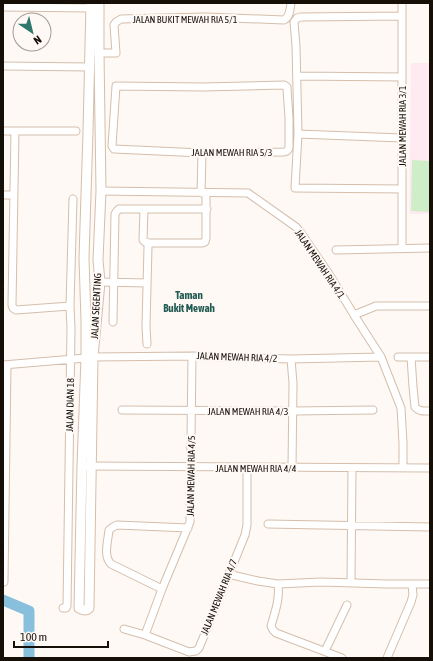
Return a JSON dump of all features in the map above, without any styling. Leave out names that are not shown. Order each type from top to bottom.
[{"type":"street","name":"JALAN SEGENTING","points":[[91,6],[84,263],[89,357],[92,466],[89,608],[84,610],[79,608],[82,466],[89,357],[100,282],[98,260],[101,190],[99,3]]},
{"type":"street","name":"JALAN BUKIT MEWAH RIA 5/1","points":[[99,53],[116,53],[114,26],[116,22],[121,19],[205,18],[284,20],[289,16],[291,3]]},
{"type":"street","name":"JALAN MEWAH RIA 3/1","points":[[402,3],[402,248]]},
{"type":"street","points":[[3,7],[91,6]]},
{"type":"street","points":[[402,16],[301,17],[297,18],[294,22],[298,134],[295,188],[402,189]]},
{"type":"street","points":[[3,66],[89,67]]},
{"type":"street","points":[[296,76],[402,76]]},
{"type":"street","name":"JALAN MEWAH RIA 5/3","points":[[284,85],[287,87],[289,148],[287,152],[202,153],[114,149],[112,146],[116,86],[203,87],[284,85]]},
{"type":"street","points":[[3,131],[76,132]]},
{"type":"street","points":[[15,131],[12,305],[16,310],[70,306]]},
{"type":"street","points":[[298,134],[402,138]]},
{"type":"street","points":[[144,209],[143,240],[145,242],[205,242],[206,209],[202,153]]},
{"type":"street","name":"JALAN MEWAH RIA 4/1","points":[[101,190],[248,193],[296,227],[329,274],[381,357],[401,408],[403,468]]},
{"type":"street","points":[[3,195],[14,195]]},
{"type":"street","name":"JALAN DIAN 18","points":[[63,608],[66,608],[67,606],[71,328],[70,306],[73,200]]},
{"type":"street","points":[[113,322],[117,211],[119,209],[206,209]]},
{"type":"street","points":[[85,221],[89,230],[95,230],[100,222]]},
{"type":"street","points":[[147,344],[146,326],[149,243]]},
{"type":"street","points":[[336,250],[430,248]]},
{"type":"street","points":[[84,263],[87,254],[92,253],[96,255],[98,260]]},
{"type":"street","points":[[100,282],[147,283]]},
{"type":"street","points":[[354,315],[376,306],[430,306]]},
{"type":"street","name":"JALAN MEWAH RIA 4/2","points":[[5,365],[89,357],[192,356],[291,359],[381,357]]},
{"type":"street","name":"JALAN MEWAH RIA 4/5","points":[[145,635],[162,589],[190,522],[192,356]]},
{"type":"street","points":[[398,357],[430,357]]},
{"type":"street","points":[[411,357],[415,407],[420,411],[430,411]]},
{"type":"street","points":[[291,359],[293,383],[292,468]]},
{"type":"street","points":[[4,582],[5,365]]},
{"type":"street","name":"JALAN MEWAH RIA 4/3","points":[[122,410],[373,410]]},
{"type":"street","name":"JALAN MEWAH RIA 4/4","points":[[82,466],[430,468]]},
{"type":"street","name":"JALAN MEWAH RIA 4/7","points":[[124,629],[145,635],[189,652],[196,651],[199,648],[247,525],[247,467]]},
{"type":"street","points":[[351,582],[352,468]]},
{"type":"street","points":[[268,524],[430,527]]},
{"type":"street","points":[[162,589],[111,564],[108,561],[106,556],[109,530],[117,525],[188,528]]},
{"type":"street","points":[[228,574],[278,584],[321,582],[430,584]]},
{"type":"street","points":[[278,584],[279,592],[271,626],[273,630],[276,633],[342,658]]},
{"type":"street","points":[[387,658],[411,602],[413,595],[412,584]]},
{"type":"street","points":[[325,651],[347,605]]},
{"type":"shaded area","points":[[411,63],[430,63],[430,214],[409,214]]},
{"type":"green space","points":[[412,160],[430,161],[430,212],[411,211]]},
{"type":"waterway","points":[[3,600],[29,611],[29,658]]},
{"type":"district","name":"Taman Bukit Mewah","points":[[189,301]]}]
